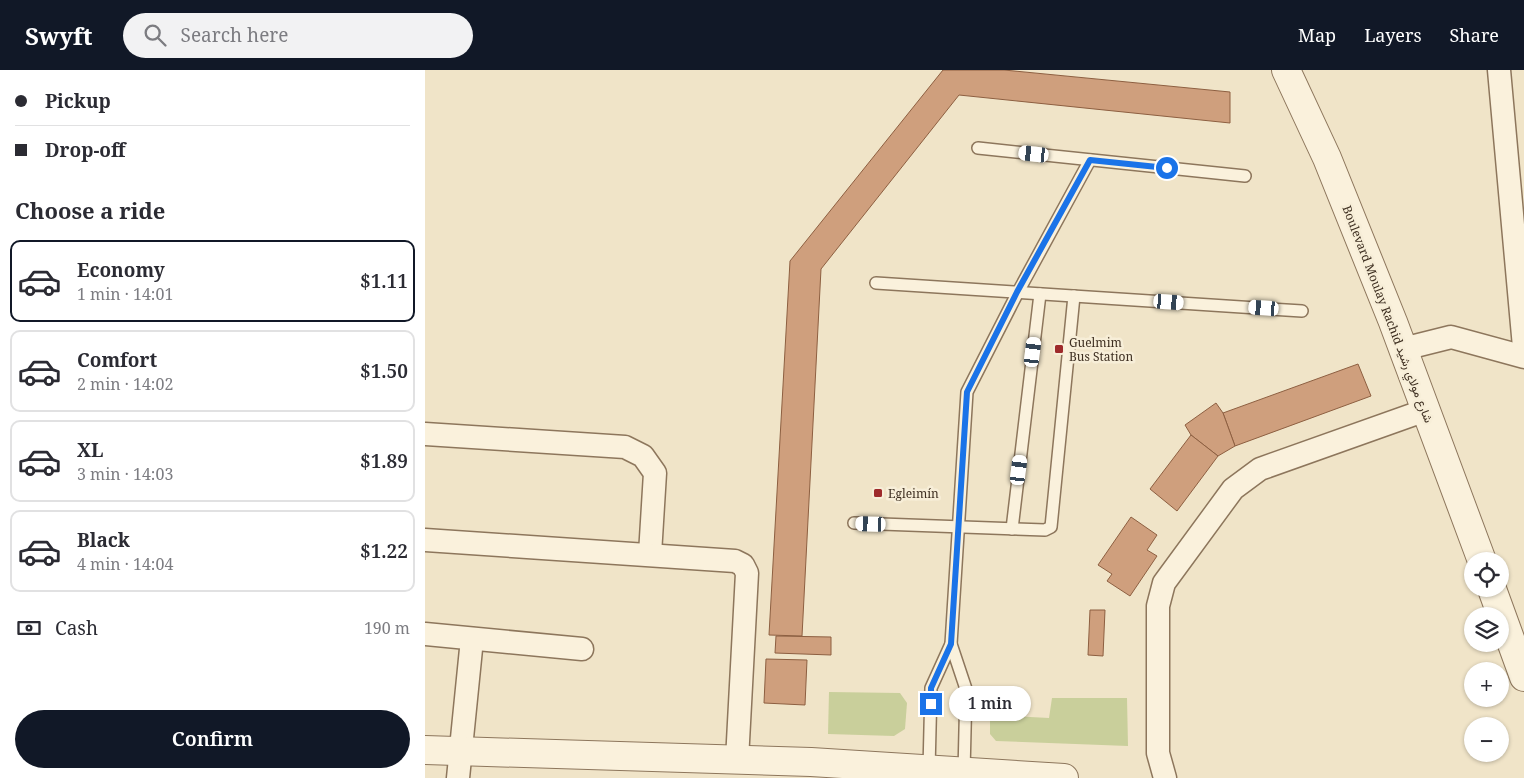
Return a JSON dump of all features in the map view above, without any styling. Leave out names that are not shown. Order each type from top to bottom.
[{"type":"street","name":"Boulevard Moulay Rachid شارع مولاي رشيد","points":[[1286,70],[1327,158],[1403,349],[1479,552]]},
{"type":"street","points":[[1499,70],[1524,347]]},
{"type":"street","points":[[1403,349],[1451,337],[1524,357]]},
{"type":"street","points":[[1165,778],[1158,753],[1158,606],[1164,584],[1233,488],[1260,469],[1426,410]]},
{"type":"street","points":[[425,434],[625,447],[643,456],[655,473],[650,554]]},
{"type":"street","points":[[425,540],[650,554],[735,561],[743,565],[747,573],[737,760]]},
{"type":"street","points":[[1495,597],[1524,677]]},
{"type":"street","points":[[425,634],[582,650]]},
{"type":"street","points":[[459,765],[473,639]]},
{"type":"street","points":[[425,750],[459,765],[737,760],[806,770],[929,769],[1064,778]]},
{"type":"lane","points":[[978,148],[1245,176]]},
{"type":"lane","points":[[929,769],[931,688],[951,644],[967,392],[1017,292],[1090,160]]},
{"type":"lane","points":[[877,283],[1302,311]]},
{"type":"lane","points":[[1012,529],[1040,294]]},
{"type":"lane","points":[[854,523],[1045,530],[1052,524],[1074,296]]},
{"type":"lane","points":[[951,644],[966,690],[964,772]]},
{"type":"green space","points":[[829,692],[900,693],[907,703],[905,729],[894,736],[828,734]]},
{"type":"green space","points":[[1052,698],[1127,698],[1128,746],[996,741],[990,734],[990,715],[1049,718]]},
{"type":"building","points":[[943,70],[1004,70],[1230,92],[1230,123],[959,95],[821,269],[802,636],[769,635],[790,261]]},
{"type":"building","points":[[1358,364],[1371,396],[1235,446],[1223,413]]},
{"type":"building","points":[[1216,403],[1223,413],[1235,446],[1218,456],[1191,435],[1185,425]]},
{"type":"building","points":[[1191,435],[1218,456],[1177,511],[1150,489]]},
{"type":"building","points":[[1131,517],[1157,535],[1147,550],[1157,556],[1130,596],[1107,581],[1112,574],[1098,565]]},
{"type":"building","points":[[1090,610],[1105,610],[1103,656],[1088,655]]},
{"type":"building","points":[[776,636],[831,637],[831,655],[775,653]]},
{"type":"building","points":[[766,659],[807,660],[805,705],[764,703]]},
{"type":"place","name":"Guelmim Bus Station","points":[[1059,349]]},
{"type":"place","name":"Egleimín","points":[[878,493]]},
{"type":"route","points":[[931,704],[931,688],[951,644],[967,392],[1017,292],[1090,160],[1167,168]]}]
